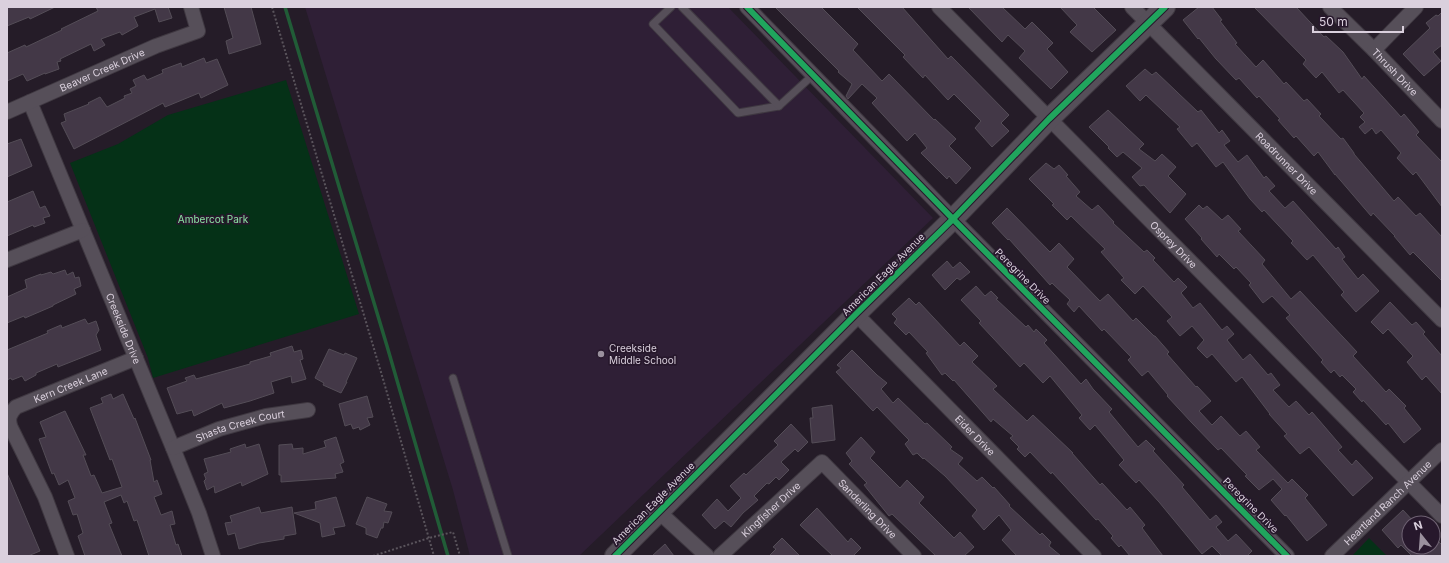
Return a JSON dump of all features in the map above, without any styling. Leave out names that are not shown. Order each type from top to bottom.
[{"type":"street","name":"Beaver Creek Drive","points":[[7,112],[156,46],[198,31],[191,7]]},
{"type":"street","name":"Peregrine Drive","points":[[746,7],[953,219],[1287,556]]},
{"type":"street","name":"Osprey Drive","points":[[939,7],[1442,516]]},
{"type":"street","name":"Roadrunner Drive","points":[[1132,7],[1442,320]]},
{"type":"street","name":"American Eagle Avenue","points":[[615,556],[856,314],[953,219],[1049,119],[1165,7]]},
{"type":"street","name":"Thrush Drive","points":[[1330,7],[1442,120]]},
{"type":"street","points":[[1374,50],[1416,7]]},
{"type":"street","name":"Creekside Drive","points":[[30,102],[173,448],[199,513],[213,556]]},
{"type":"street","points":[[7,260],[83,230]]},
{"type":"street","name":"Eider Drive","points":[[856,314],[1094,556]]},
{"type":"street","name":"Kern Creek Lane","points":[[67,556],[45,497],[9,424],[10,416],[16,407],[136,358]]},
{"type":"street","name":"Shasta Creek Court","points":[[173,448],[219,429],[266,416],[308,410]]},
{"type":"street","name":"Heartland Ranch Avenue","points":[[1332,556],[1442,450]]},
{"type":"street","name":"Kingfisher Drive","points":[[720,556],[822,462]]},
{"type":"street","name":"Sanderling Drive","points":[[822,462],[914,556]]},
{"type":"street","points":[[659,512],[707,556]]},
{"type":"lane","points":[[671,7],[653,24],[738,113],[779,106],[813,75]]},
{"type":"lane","points":[[682,7],[779,106]]},
{"type":"lane","points":[[453,378],[508,556]]},
{"type":"path","points":[[272,7],[434,556]]},
{"type":"path","points":[[373,556],[428,538],[453,532],[460,556]]},
{"type":"shaded area","name":"Creekside Middle School","points":[[305,7],[728,7],[933,218],[579,556],[470,556],[453,490]]},
{"type":"green space","name":"Ambercot Park","points":[[286,80],[359,314],[153,378],[148,358],[70,163],[118,144],[168,115]]},
{"type":"green space","points":[[1369,538],[1387,556],[1352,556]]},
{"type":"building","points":[[7,7],[55,7],[30,19],[29,17],[7,26]]},
{"type":"building","points":[[96,7],[168,7],[172,18],[159,22],[155,9],[134,17],[138,26],[122,35],[120,32],[101,39],[105,45],[94,51],[91,44],[60,59],[61,61],[57,62],[59,69],[27,81],[23,74],[7,81],[7,53],[25,45],[26,47],[62,30],[61,29],[98,11]]},
{"type":"building","points":[[224,7],[251,7],[261,44],[229,54],[226,41],[233,38]]},
{"type":"building","points":[[775,7],[821,7],[858,44],[853,50],[882,81],[889,74],[934,120],[935,119],[956,139],[949,146],[971,168],[956,184],[949,176],[947,179],[921,153],[927,148],[915,133],[907,141],[872,103],[877,98],[862,84],[848,99],[846,96],[852,84],[838,72],[839,71]]},
{"type":"building","points":[[857,7],[902,7],[948,59],[951,56],[1009,115],[1001,123],[1009,131],[992,147],[975,128],[981,121],[954,94],[948,100],[925,75],[923,78],[903,57],[905,55]]},
{"type":"building","points":[[968,7],[1002,7],[1025,29],[1032,22],[1053,43],[1047,49],[1068,72],[1051,89],[1019,58],[1025,51],[1008,35],[1002,42]]},
{"type":"building","points":[[1060,7],[1093,7],[1116,30],[1092,52],[1070,32],[1077,25]]},
{"type":"building","points":[[1199,7],[1212,7],[1222,20],[1220,21],[1237,43],[1235,44],[1256,67],[1263,60],[1284,84],[1286,82],[1304,101],[1307,99],[1321,114],[1319,116],[1341,139],[1343,138],[1354,154],[1394,201],[1398,197],[1416,216],[1420,213],[1442,237],[1442,281],[1413,252],[1410,255],[1395,236],[1373,213],[1371,216],[1335,175],[1318,152],[1314,156],[1296,136],[1294,138],[1278,120],[1280,119],[1259,96],[1257,98],[1239,78],[1236,80],[1199,38],[1198,39],[1183,20]]},
{"type":"building","points":[[1254,7],[1296,7],[1324,37],[1326,36],[1343,52],[1362,79],[1364,76],[1401,117],[1404,114],[1419,132],[1416,135],[1442,162],[1442,207],[1416,172],[1413,175],[1397,158],[1401,153],[1381,130],[1376,134],[1372,128],[1365,134],[1359,127],[1365,122],[1360,117],[1364,113],[1343,90],[1339,93],[1322,72],[1316,78],[1303,64],[1306,60]]},
{"type":"building","points":[[1442,12],[1442,45],[1433,52],[1441,61],[1424,76],[1403,54],[1430,28],[1426,23]]},
{"type":"building","points":[[204,58],[206,63],[217,59],[228,85],[201,98],[199,93],[165,107],[163,103],[74,149],[61,123],[66,121],[64,114],[89,104],[88,103],[100,97],[107,107],[125,98],[124,96],[132,93],[130,89],[136,86],[133,80],[144,75],[147,80],[163,73],[162,70],[181,63],[182,67]]},
{"type":"building","points":[[1145,69],[1152,75],[1156,72],[1198,112],[1201,110],[1219,133],[1222,130],[1230,141],[1224,145],[1238,162],[1247,155],[1264,178],[1266,176],[1275,186],[1269,191],[1285,208],[1293,201],[1336,249],[1338,247],[1345,257],[1342,259],[1358,279],[1363,274],[1379,291],[1356,312],[1341,295],[1344,292],[1313,255],[1307,260],[1291,243],[1293,241],[1264,210],[1262,212],[1250,199],[1223,162],[1216,167],[1197,143],[1192,147],[1177,129],[1180,127],[1146,95],[1140,101],[1126,86]]},
{"type":"building","points":[[1108,110],[1144,144],[1139,149],[1155,161],[1162,154],[1176,167],[1168,176],[1186,194],[1170,213],[1144,185],[1140,186],[1132,177],[1142,168],[1123,152],[1117,157],[1089,127]]},
{"type":"building","points":[[21,139],[32,166],[7,177],[7,144]]},
{"type":"building","points":[[1046,163],[1054,169],[1059,165],[1068,175],[1066,176],[1080,192],[1076,196],[1092,210],[1098,205],[1114,222],[1113,223],[1144,252],[1147,250],[1155,258],[1153,260],[1174,282],[1178,278],[1187,287],[1181,293],[1193,308],[1200,303],[1222,330],[1227,326],[1234,334],[1227,340],[1243,360],[1250,354],[1268,375],[1271,373],[1280,385],[1273,390],[1289,407],[1296,401],[1309,415],[1312,412],[1342,447],[1338,450],[1352,465],[1356,460],[1373,478],[1353,496],[1309,447],[1300,454],[1284,436],[1287,434],[1269,414],[1242,377],[1236,382],[1212,354],[1207,358],[1197,348],[1204,340],[1192,326],[1180,336],[1167,321],[1172,317],[1143,286],[1135,294],[1121,280],[1124,278],[1101,252],[1105,249],[1071,216],[1067,220],[1052,205],[1054,204],[1029,179]]},
{"type":"building","points":[[33,191],[40,208],[45,206],[50,216],[43,218],[45,223],[34,227],[33,225],[7,236],[7,202]]},
{"type":"building","points":[[1199,205],[1203,209],[1207,206],[1222,220],[1228,215],[1241,229],[1238,231],[1265,260],[1262,264],[1291,299],[1300,291],[1357,352],[1353,356],[1386,392],[1389,389],[1406,406],[1404,408],[1421,429],[1404,443],[1388,423],[1386,425],[1363,400],[1362,402],[1353,392],[1356,389],[1342,375],[1340,377],[1334,370],[1331,373],[1321,362],[1323,360],[1286,318],[1290,315],[1272,296],[1263,303],[1249,285],[1251,283],[1236,267],[1234,269],[1219,254],[1217,257],[1185,219]]},
{"type":"building","points":[[1007,208],[1050,252],[1059,243],[1074,259],[1067,267],[1100,301],[1108,294],[1133,321],[1136,318],[1155,336],[1169,352],[1167,354],[1196,387],[1197,386],[1211,401],[1199,411],[1212,425],[1221,416],[1240,436],[1246,431],[1260,447],[1256,450],[1288,483],[1292,479],[1308,495],[1305,498],[1327,525],[1307,541],[1286,515],[1285,516],[1271,500],[1282,489],[1273,479],[1259,490],[1221,448],[1218,450],[1192,423],[1167,396],[1168,395],[1148,371],[1142,376],[1128,360],[1131,357],[1104,329],[1102,331],[1079,306],[1074,312],[1067,304],[1070,300],[1052,283],[1050,285],[1009,239],[1008,240],[992,223]]},
{"type":"building","points":[[947,261],[953,268],[960,262],[970,272],[960,280],[957,278],[945,290],[932,275]]},
{"type":"building","points":[[65,270],[67,275],[73,272],[75,278],[79,277],[81,286],[74,289],[76,294],[25,318],[24,316],[7,323],[7,297],[27,288],[25,280],[41,274],[51,272],[53,274]]},
{"type":"building","points":[[976,286],[985,296],[991,291],[998,298],[996,299],[1026,327],[1028,325],[1034,332],[1036,329],[1047,340],[1044,343],[1081,384],[1086,379],[1093,389],[1112,409],[1109,412],[1138,447],[1146,440],[1155,449],[1153,451],[1184,485],[1182,487],[1210,520],[1216,515],[1222,522],[1216,527],[1228,541],[1236,534],[1252,551],[1247,556],[1222,556],[1212,546],[1202,554],[1139,480],[1136,483],[1119,465],[1124,460],[1095,425],[1090,430],[1079,418],[1082,415],[1050,376],[1043,383],[1024,363],[1020,367],[979,323],[981,321],[961,300]]},
{"type":"building","points":[[909,298],[916,305],[919,302],[960,346],[964,342],[978,356],[972,362],[997,386],[993,389],[1027,421],[1033,415],[1073,453],[1100,485],[1102,483],[1127,510],[1130,507],[1145,525],[1142,528],[1163,556],[1130,556],[1121,545],[1119,547],[1111,538],[1113,536],[1098,519],[1096,520],[1052,472],[1051,474],[1030,452],[1025,457],[1017,449],[1019,447],[1010,438],[1013,436],[993,419],[991,422],[954,380],[953,381],[945,373],[942,375],[926,353],[928,352],[909,332],[906,335],[894,323],[897,319],[892,314]]},
{"type":"building","points":[[1390,302],[1412,325],[1416,322],[1425,332],[1423,334],[1442,356],[1442,394],[1426,376],[1422,380],[1407,362],[1413,356],[1388,329],[1383,334],[1371,322]]},
{"type":"building","points":[[85,319],[88,324],[96,321],[99,330],[96,335],[101,350],[58,367],[57,364],[36,373],[36,375],[25,381],[22,376],[12,380],[11,378],[7,380],[7,350],[48,333],[47,331],[61,325],[62,328]]},
{"type":"building","points":[[292,346],[294,352],[301,350],[303,359],[300,360],[306,379],[292,383],[291,376],[271,382],[274,393],[250,401],[224,408],[222,403],[194,416],[192,410],[177,414],[167,388],[187,381],[185,378],[194,375],[196,379],[250,364],[250,362],[271,356],[270,353]]},
{"type":"building","points":[[329,349],[357,358],[341,393],[323,385],[324,383],[315,378]]},
{"type":"building","points":[[852,350],[887,383],[881,389],[893,403],[898,398],[925,424],[927,423],[952,447],[950,449],[963,458],[958,464],[977,481],[982,477],[993,488],[994,487],[1010,505],[1009,506],[1040,535],[1042,533],[1051,542],[1049,546],[1061,556],[1017,556],[1002,540],[1011,530],[999,515],[984,530],[972,516],[977,510],[945,476],[917,453],[913,455],[905,444],[909,440],[877,407],[873,411],[836,372],[841,368],[837,365]]},
{"type":"building","points":[[111,394],[113,399],[123,394],[134,419],[135,418],[151,460],[154,482],[157,480],[162,494],[154,497],[161,515],[172,511],[175,524],[170,525],[176,545],[178,544],[182,556],[149,556],[137,520],[134,521],[127,501],[124,503],[121,495],[104,502],[112,523],[109,524],[122,556],[85,556],[78,536],[83,533],[77,514],[73,515],[68,501],[75,498],[68,480],[59,485],[54,473],[52,474],[39,439],[46,437],[40,422],[65,411],[86,455],[83,455],[91,476],[94,475],[102,493],[122,487],[112,459],[110,460],[90,408],[103,403],[101,398]]},
{"type":"building","points":[[367,396],[373,417],[367,418],[370,425],[360,430],[359,427],[353,429],[351,424],[345,426],[339,404]]},
{"type":"building","points":[[832,405],[835,440],[812,443],[810,418],[813,418],[812,408]]},
{"type":"building","points":[[791,424],[808,442],[798,452],[795,449],[781,462],[789,470],[779,480],[776,477],[769,484],[767,483],[754,496],[758,500],[743,513],[731,527],[724,521],[715,529],[702,515],[717,499],[728,511],[741,498],[730,486],[744,473],[746,475],[778,445],[774,441]]},
{"type":"building","points":[[336,437],[344,462],[340,464],[343,472],[335,474],[336,478],[281,482],[281,475],[279,475],[279,445],[292,444],[293,449],[303,448],[303,454],[326,447],[324,441]]},
{"type":"building","points":[[861,437],[875,452],[870,458],[900,488],[907,480],[924,497],[919,503],[954,538],[960,532],[974,547],[964,556],[936,556],[892,514],[889,516],[864,485],[867,483],[849,464],[852,461],[846,453]]},
{"type":"building","points":[[245,444],[246,448],[259,444],[268,474],[242,486],[241,482],[215,493],[214,486],[207,490],[204,481],[206,479],[204,474],[208,472],[204,459],[231,452],[230,449]]},
{"type":"building","points":[[7,473],[40,551],[28,556],[7,556]]},
{"type":"building","points":[[336,497],[345,526],[333,528],[335,534],[322,537],[320,523],[294,513],[316,509],[315,502]]},
{"type":"building","points":[[367,497],[387,504],[384,511],[392,512],[388,523],[384,522],[383,528],[381,528],[377,538],[366,534],[366,528],[356,524]]},
{"type":"building","points":[[259,507],[261,513],[292,507],[296,534],[284,536],[284,539],[259,543],[239,549],[235,533],[228,535],[225,523],[232,522],[230,516]]},
{"type":"building","points":[[817,508],[848,542],[851,538],[861,548],[853,556],[833,556],[800,525]]},
{"type":"building","points":[[1403,510],[1408,515],[1401,515],[1401,545],[1398,548],[1382,530]]},
{"type":"building","points":[[782,538],[800,556],[769,556],[776,549],[773,547]]},
{"type":"building","points":[[665,544],[674,556],[652,556]]},
{"type":"building","points":[[1441,544],[1442,545],[1442,556],[1411,555],[1441,555]]},
{"type":"waterway","points":[[285,7],[387,346],[448,556]]},
{"type":"cycle path","points":[[747,7],[953,219],[1287,556]]},
{"type":"cycle path","points":[[615,556],[856,314],[953,219],[1049,119],[1165,7]]},
{"type":"place","name":"Creekside Middle School","points":[[601,354]]}]
